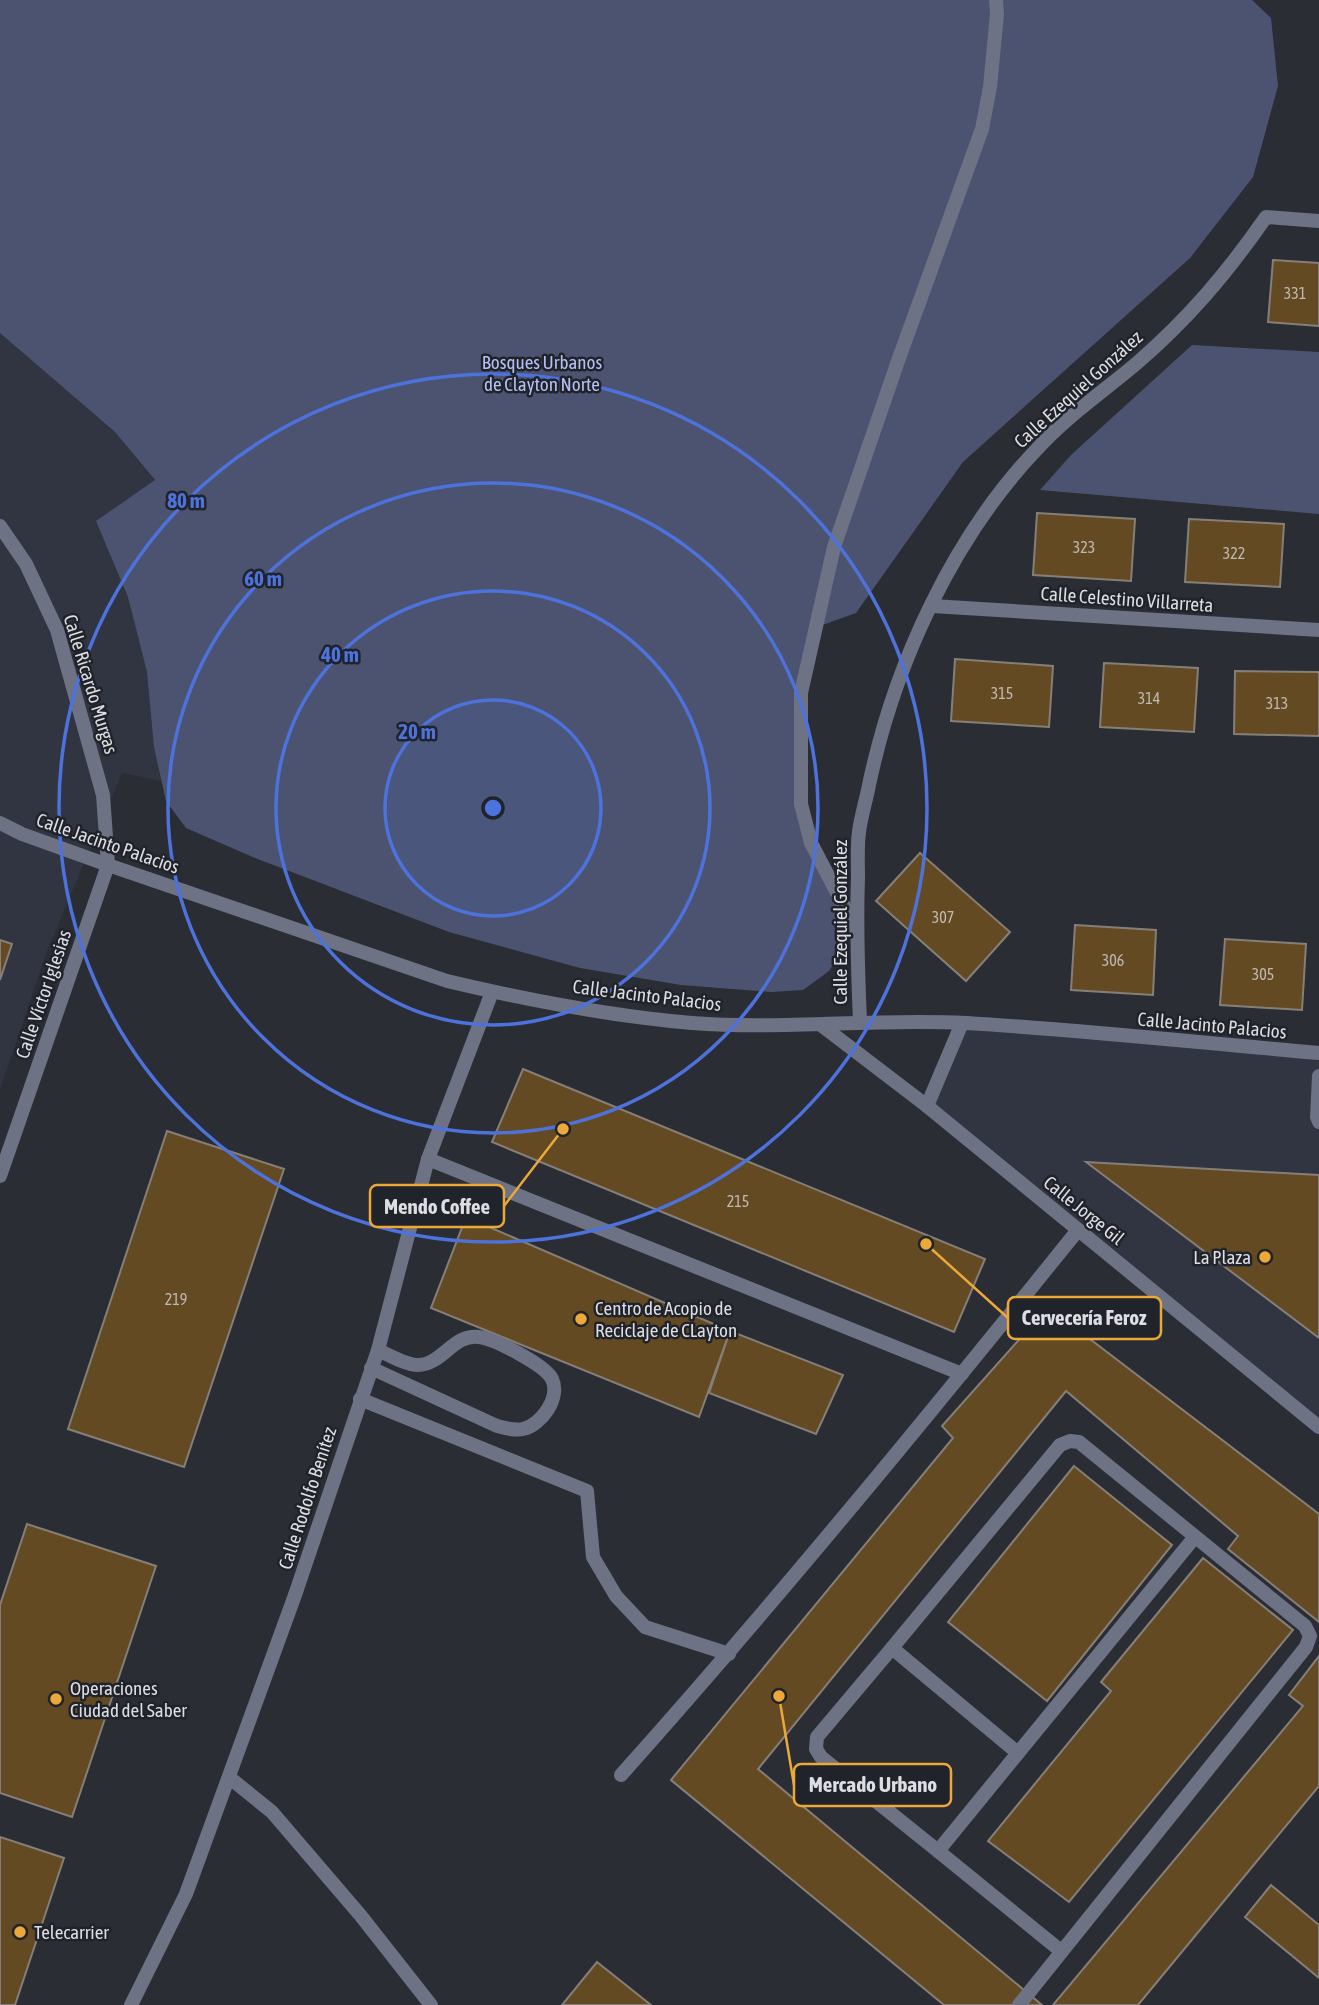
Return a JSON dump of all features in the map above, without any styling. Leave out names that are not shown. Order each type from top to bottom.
[{"type":"street","points":[[856,929],[811,843],[801,804],[802,693],[834,547],[982,129],[993,61],[996,0]]},
{"type":"street","name":"Calle Ezequiel González","points":[[860,1022],[856,929],[859,832],[877,746],[907,659],[955,560],[982,516],[1028,459],[1070,417],[1136,363],[1204,299],[1237,259],[1266,217],[1319,221]]},
{"type":"street","name":"Calle Ricardo Murgas","points":[[0,526],[26,564],[57,630],[103,795],[108,865]]},
{"type":"street","name":"Calle Celestino Villarreta","points":[[932,606],[1319,630]]},
{"type":"street","name":"Calle Jacinto Palacios","points":[[0,822],[22,834],[108,865],[447,981],[609,1013],[692,1023],[821,1026],[860,1022],[961,1023],[1319,1053]]},
{"type":"street","name":"Calle Víctor Iglesias","points":[[0,1176],[108,865]]},
{"type":"street","name":"Calle Rodolfo Benítez","points":[[131,2005],[186,1894],[230,1778],[378,1350],[428,1159],[492,992]]},
{"type":"street","points":[[927,1106],[961,1023]]},
{"type":"street","name":"Calle Jorge Gil","points":[[821,1026],[927,1106],[1319,1427]]},
{"type":"street","points":[[1319,1076],[1319,1122]]},
{"type":"street","points":[[428,1159],[962,1374]]},
{"type":"street","points":[[621,1775],[729,1654],[1078,1230]]},
{"type":"street","points":[[371,1368],[497,1426],[516,1430],[526,1429],[535,1423],[554,1399],[552,1377],[535,1362],[480,1337],[458,1342],[441,1357],[416,1366],[378,1350]]},
{"type":"street","points":[[360,1399],[586,1491],[593,1556],[616,1596],[645,1627],[729,1654]]},
{"type":"street","points":[[1019,2005],[1306,1647],[1310,1636],[1304,1626],[1079,1443],[1070,1441],[1060,1445],[817,1737],[816,1749],[821,1757],[1061,1951]]},
{"type":"street","points":[[938,1851],[1194,1538]]},
{"type":"street","points":[[892,1648],[1018,1753]]},
{"type":"street","points":[[230,1778],[272,1812],[361,1916],[431,2005]]},
{"type":"shaded area","points":[[0,333],[115,432],[212,550],[239,797],[122,773],[47,951],[0,1090]]},
{"type":"shaded area","points":[[962,1023],[1319,1058],[1319,1427],[927,1106],[934,1068]]},
{"type":"green space","name":"Bosques Urbanos de Clayton Norte","points":[[0,0],[1252,0],[1271,18],[1278,86],[1253,177],[1190,258],[963,462],[856,613],[817,627],[801,693],[801,804],[856,929],[829,971],[803,990],[771,992],[681,985],[580,968],[449,932],[255,858],[186,828],[166,801],[154,747],[147,672],[128,597],[96,521],[155,480],[115,432],[0,333]]},
{"type":"green space","points":[[1192,345],[1319,352],[1319,514],[1040,490],[1071,455]]},
{"type":"building","points":[[1273,260],[1319,263],[1319,326],[1268,322]]},
{"type":"building","points":[[1037,513],[1135,519],[1131,581],[1033,575]]},
{"type":"building","points":[[1189,519],[1284,524],[1280,587],[1185,582]]},
{"type":"building","points":[[955,659],[1053,666],[1049,727],[951,721]]},
{"type":"building","points":[[1104,663],[1198,668],[1194,732],[1100,727]]},
{"type":"building","points":[[1235,671],[1319,672],[1319,736],[1234,734]]},
{"type":"building","points":[[920,853],[1010,932],[966,981],[876,901]]},
{"type":"building","points":[[1075,925],[1156,930],[1153,995],[1071,990]]},
{"type":"building","points":[[1225,939],[1306,944],[1302,1010],[1220,1005]]},
{"type":"building","points":[[0,940],[12,944],[0,980]]},
{"type":"building","points":[[523,1069],[985,1259],[954,1332],[492,1142]]},
{"type":"building","points":[[167,1131],[284,1169],[184,1467],[68,1429]]},
{"type":"building","name":"La Plaza","points":[[1086,1162],[1319,1175],[1319,1338]]},
{"type":"building","name":"Centro de Acopio de Reciclaje de CLayton","points":[[466,1217],[730,1331],[699,1417],[431,1308]]},
{"type":"building","points":[[1048,1307],[1319,1514],[1319,1622],[1228,1549],[1238,1536],[1066,1391],[758,1769],[1042,2005],[944,2005],[671,1780],[953,1438],[942,1426]]},
{"type":"building","points":[[730,1331],[843,1375],[816,1434],[709,1393]]},
{"type":"building","points":[[1074,1466],[1172,1545],[1047,1701],[948,1622]]},
{"type":"building","name":"Operaciones Ciudad del Saber","points":[[27,1524],[156,1566],[72,1817],[0,1793],[0,1605]]},
{"type":"building","points":[[1203,1558],[1293,1630],[1069,1902],[988,1841],[1111,1691],[1101,1682]]},
{"type":"building","points":[[1319,1656],[1319,1786],[1138,2005],[1053,2005],[1303,1706],[1289,1695]]},
{"type":"building","name":"Telecarrier","points":[[0,1837],[64,1858],[15,2005],[0,2005]]},
{"type":"building","points":[[1271,1885],[1319,1925],[1319,1978],[1245,1917]]},
{"type":"building","points":[[597,1962],[651,2005],[562,2005]]},
{"type":"place","name":"Mendo Coffee","points":[[563,1129]]},
{"type":"place","name":"Cervecería Feroz","points":[[926,1244]]},
{"type":"place","name":"La Plaza","points":[[1265,1257]]},
{"type":"place","name":"Centro de Acopio de Reciclaje de CLayton","points":[[581,1319]]},
{"type":"place","name":"Mercado Urbano","points":[[779,1696]]},
{"type":"place","name":"Operaciones Ciudad del Saber","points":[[56,1699]]},
{"type":"place","name":"Telecarrier","points":[[20,1932]]}]
